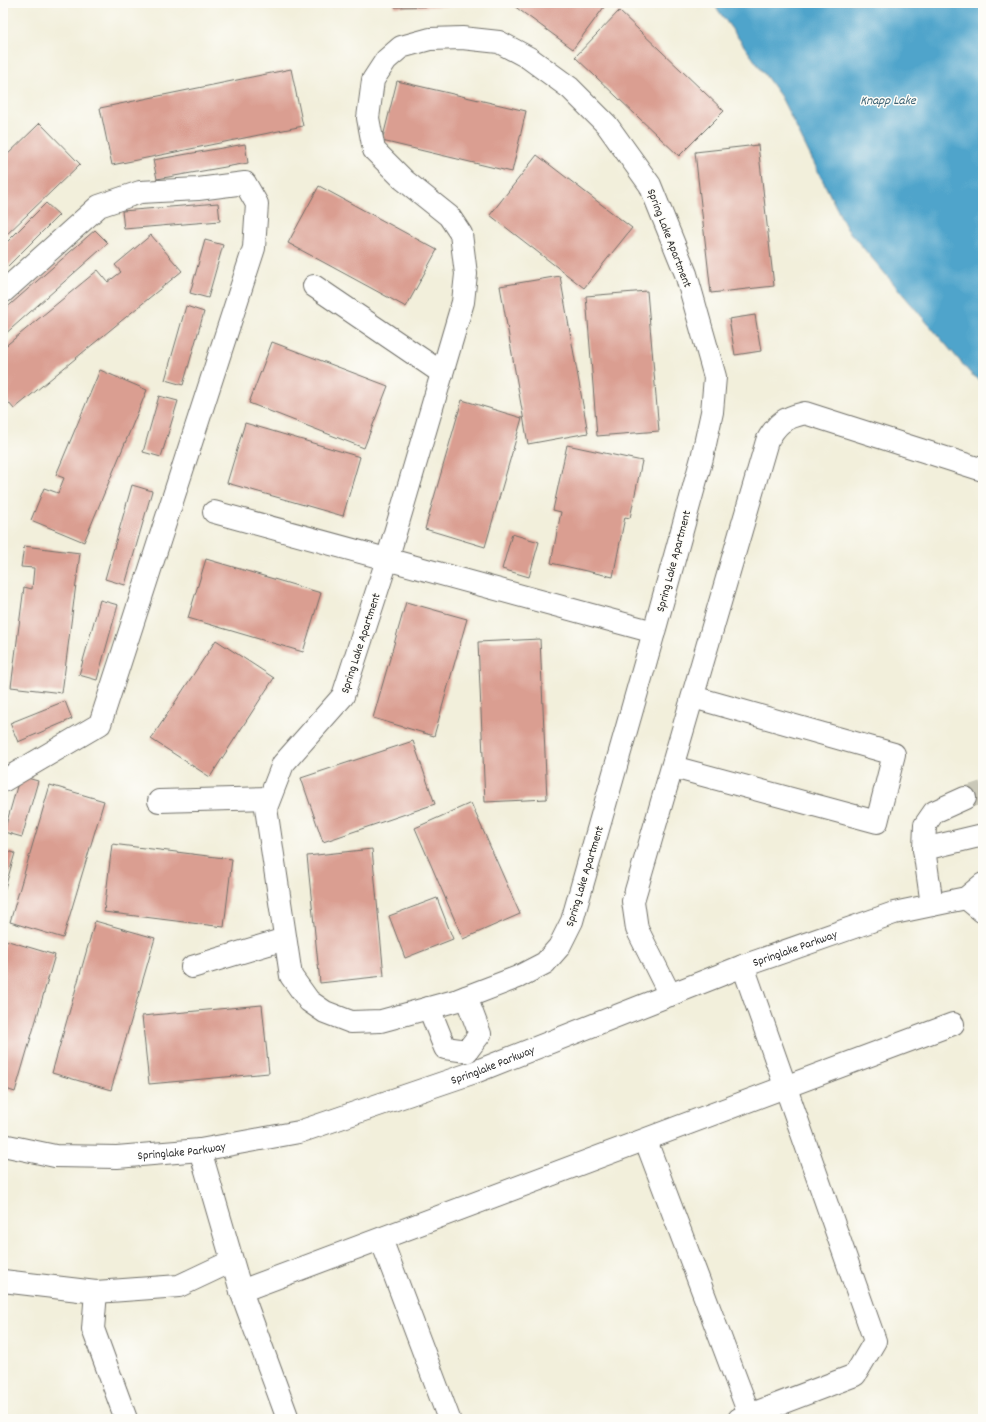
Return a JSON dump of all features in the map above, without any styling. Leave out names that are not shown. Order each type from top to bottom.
[{"type":"street","name":"Spring Lake Apartment","points":[[462,38],[498,42],[529,58],[570,88],[607,125],[650,185],[686,274],[715,377],[712,412],[702,458],[572,921],[559,947],[545,963],[532,970],[466,997],[381,1021],[351,1022],[325,1012],[310,1000],[290,976],[266,808],[283,764],[343,696],[387,560],[442,373],[463,302],[466,274],[461,234],[449,216],[404,180],[374,150],[368,118],[374,80],[386,60],[401,47],[430,39],[462,38]]},
{"type":"street","points":[[3,292],[99,206],[140,192],[198,189],[246,183],[257,204],[254,248],[100,724],[4,784]]},
{"type":"street","points":[[314,286],[442,373]]},
{"type":"street","points":[[670,995],[637,928],[633,901],[767,440],[774,428],[789,417],[805,413],[983,470]]},
{"type":"street","points":[[214,512],[654,632]]},
{"type":"street","points":[[673,767],[877,822],[894,754],[692,697]]},
{"type":"street","points":[[159,801],[269,798]]},
{"type":"street","points":[[932,905],[924,849],[925,825],[934,812],[966,798]]},
{"type":"street","points":[[924,849],[983,835]]},
{"type":"street","name":"Springlake Parkway","points":[[3,1145],[55,1156],[117,1157],[200,1150],[299,1132],[476,1072],[744,966],[894,913],[966,898],[983,884]]},
{"type":"street","points":[[966,898],[983,912]]},
{"type":"street","points":[[192,967],[285,939]]},
{"type":"street","points":[[646,1140],[746,1418],[855,1376],[875,1341],[744,966]]},
{"type":"street","points":[[466,997],[480,1034],[467,1051]]},
{"type":"street","points":[[429,1008],[445,1048],[467,1051]]},
{"type":"street","points":[[241,1292],[953,1024]]},
{"type":"street","points":[[467,1051],[476,1072]]},
{"type":"street","points":[[200,1150],[241,1292],[288,1419]]},
{"type":"street","points":[[381,1239],[449,1419]]},
{"type":"street","points":[[3,1281],[96,1292],[179,1286],[232,1260]]},
{"type":"street","points":[[96,1292],[93,1329],[126,1419]]},
{"type":"water","name":"Knapp Lake","points":[[713,3],[983,3],[983,382],[971,374],[847,229],[781,97]]},
{"type":"building","points":[[394,3],[456,3],[456,6],[395,7]]},
{"type":"building","points":[[510,3],[607,3],[573,49]]},
{"type":"building","points":[[619,11],[724,111],[679,156],[575,57]]},
{"type":"building","points":[[291,69],[303,126],[112,165],[100,108]]},
{"type":"building","points":[[397,81],[526,111],[512,172],[382,141]]},
{"type":"building","points":[[40,123],[80,164],[3,238],[3,159]]},
{"type":"building","points":[[245,144],[248,163],[157,179],[153,160]]},
{"type":"building","points":[[758,145],[774,286],[711,293],[695,152]]},
{"type":"building","points":[[537,155],[632,228],[584,288],[490,215]]},
{"type":"building","points":[[319,186],[437,250],[406,307],[288,243]]},
{"type":"building","points":[[46,203],[59,215],[5,269],[3,267],[3,246]]},
{"type":"building","points":[[218,203],[220,221],[124,229],[122,211]]},
{"type":"building","points":[[95,230],[108,243],[3,336],[3,311]]},
{"type":"building","points":[[151,235],[182,271],[14,409],[3,396],[3,348],[98,270],[108,282],[121,272],[115,265]]},
{"type":"building","points":[[205,240],[223,245],[208,298],[190,293]]},
{"type":"building","points":[[560,276],[588,433],[528,444],[500,286]]},
{"type":"building","points":[[647,291],[659,431],[597,436],[586,296]]},
{"type":"building","points":[[186,306],[204,312],[183,385],[165,380]]},
{"type":"building","points":[[755,315],[761,351],[735,355],[729,319]]},
{"type":"building","points":[[272,342],[388,386],[364,448],[249,403]]},
{"type":"building","points":[[100,370],[147,390],[84,542],[31,520],[44,488],[58,493],[64,478],[56,475]]},
{"type":"building","points":[[159,396],[178,401],[161,457],[143,452]]},
{"type":"building","points":[[462,400],[522,418],[485,547],[425,529]]},
{"type":"building","points":[[245,423],[360,457],[343,516],[227,483]]},
{"type":"building","points":[[567,445],[642,461],[630,518],[625,517],[613,577],[551,563],[561,512],[553,510]]},
{"type":"building","points":[[132,485],[152,491],[125,585],[105,579]]},
{"type":"building","points":[[512,534],[539,542],[529,577],[502,569]]},
{"type":"building","points":[[24,546],[80,553],[62,693],[11,687],[24,587],[32,589],[34,568],[21,567]]},
{"type":"building","points":[[206,559],[321,593],[303,652],[188,618]]},
{"type":"building","points":[[100,600],[118,605],[97,680],[79,675]]},
{"type":"building","points":[[406,602],[467,619],[434,736],[373,718]]},
{"type":"building","points":[[540,639],[547,799],[485,802],[478,642]]},
{"type":"building","points":[[216,640],[274,678],[210,777],[151,739]]},
{"type":"building","points":[[65,701],[72,719],[18,742],[10,723]]},
{"type":"building","points":[[413,741],[435,804],[323,842],[301,778]]},
{"type":"building","points":[[20,776],[38,781],[22,837],[4,832]]},
{"type":"building","points":[[50,785],[104,801],[63,938],[10,922]]},
{"type":"building","points":[[471,803],[520,914],[463,939],[415,828]]},
{"type":"building","points":[[112,844],[232,859],[224,927],[104,912]]},
{"type":"building","points":[[372,849],[384,976],[320,983],[307,856]]},
{"type":"building","points":[[3,850],[15,853],[3,895]]},
{"type":"building","points":[[437,898],[453,939],[405,958],[389,916]]},
{"type":"building","points":[[95,921],[155,938],[111,1090],[52,1073]]},
{"type":"building","points":[[5,940],[55,955],[15,1092],[3,1088],[3,946]]},
{"type":"building","points":[[262,1005],[269,1073],[149,1084],[142,1016]]},
{"type":"tunnel","points":[[965,798],[983,792]]}]
